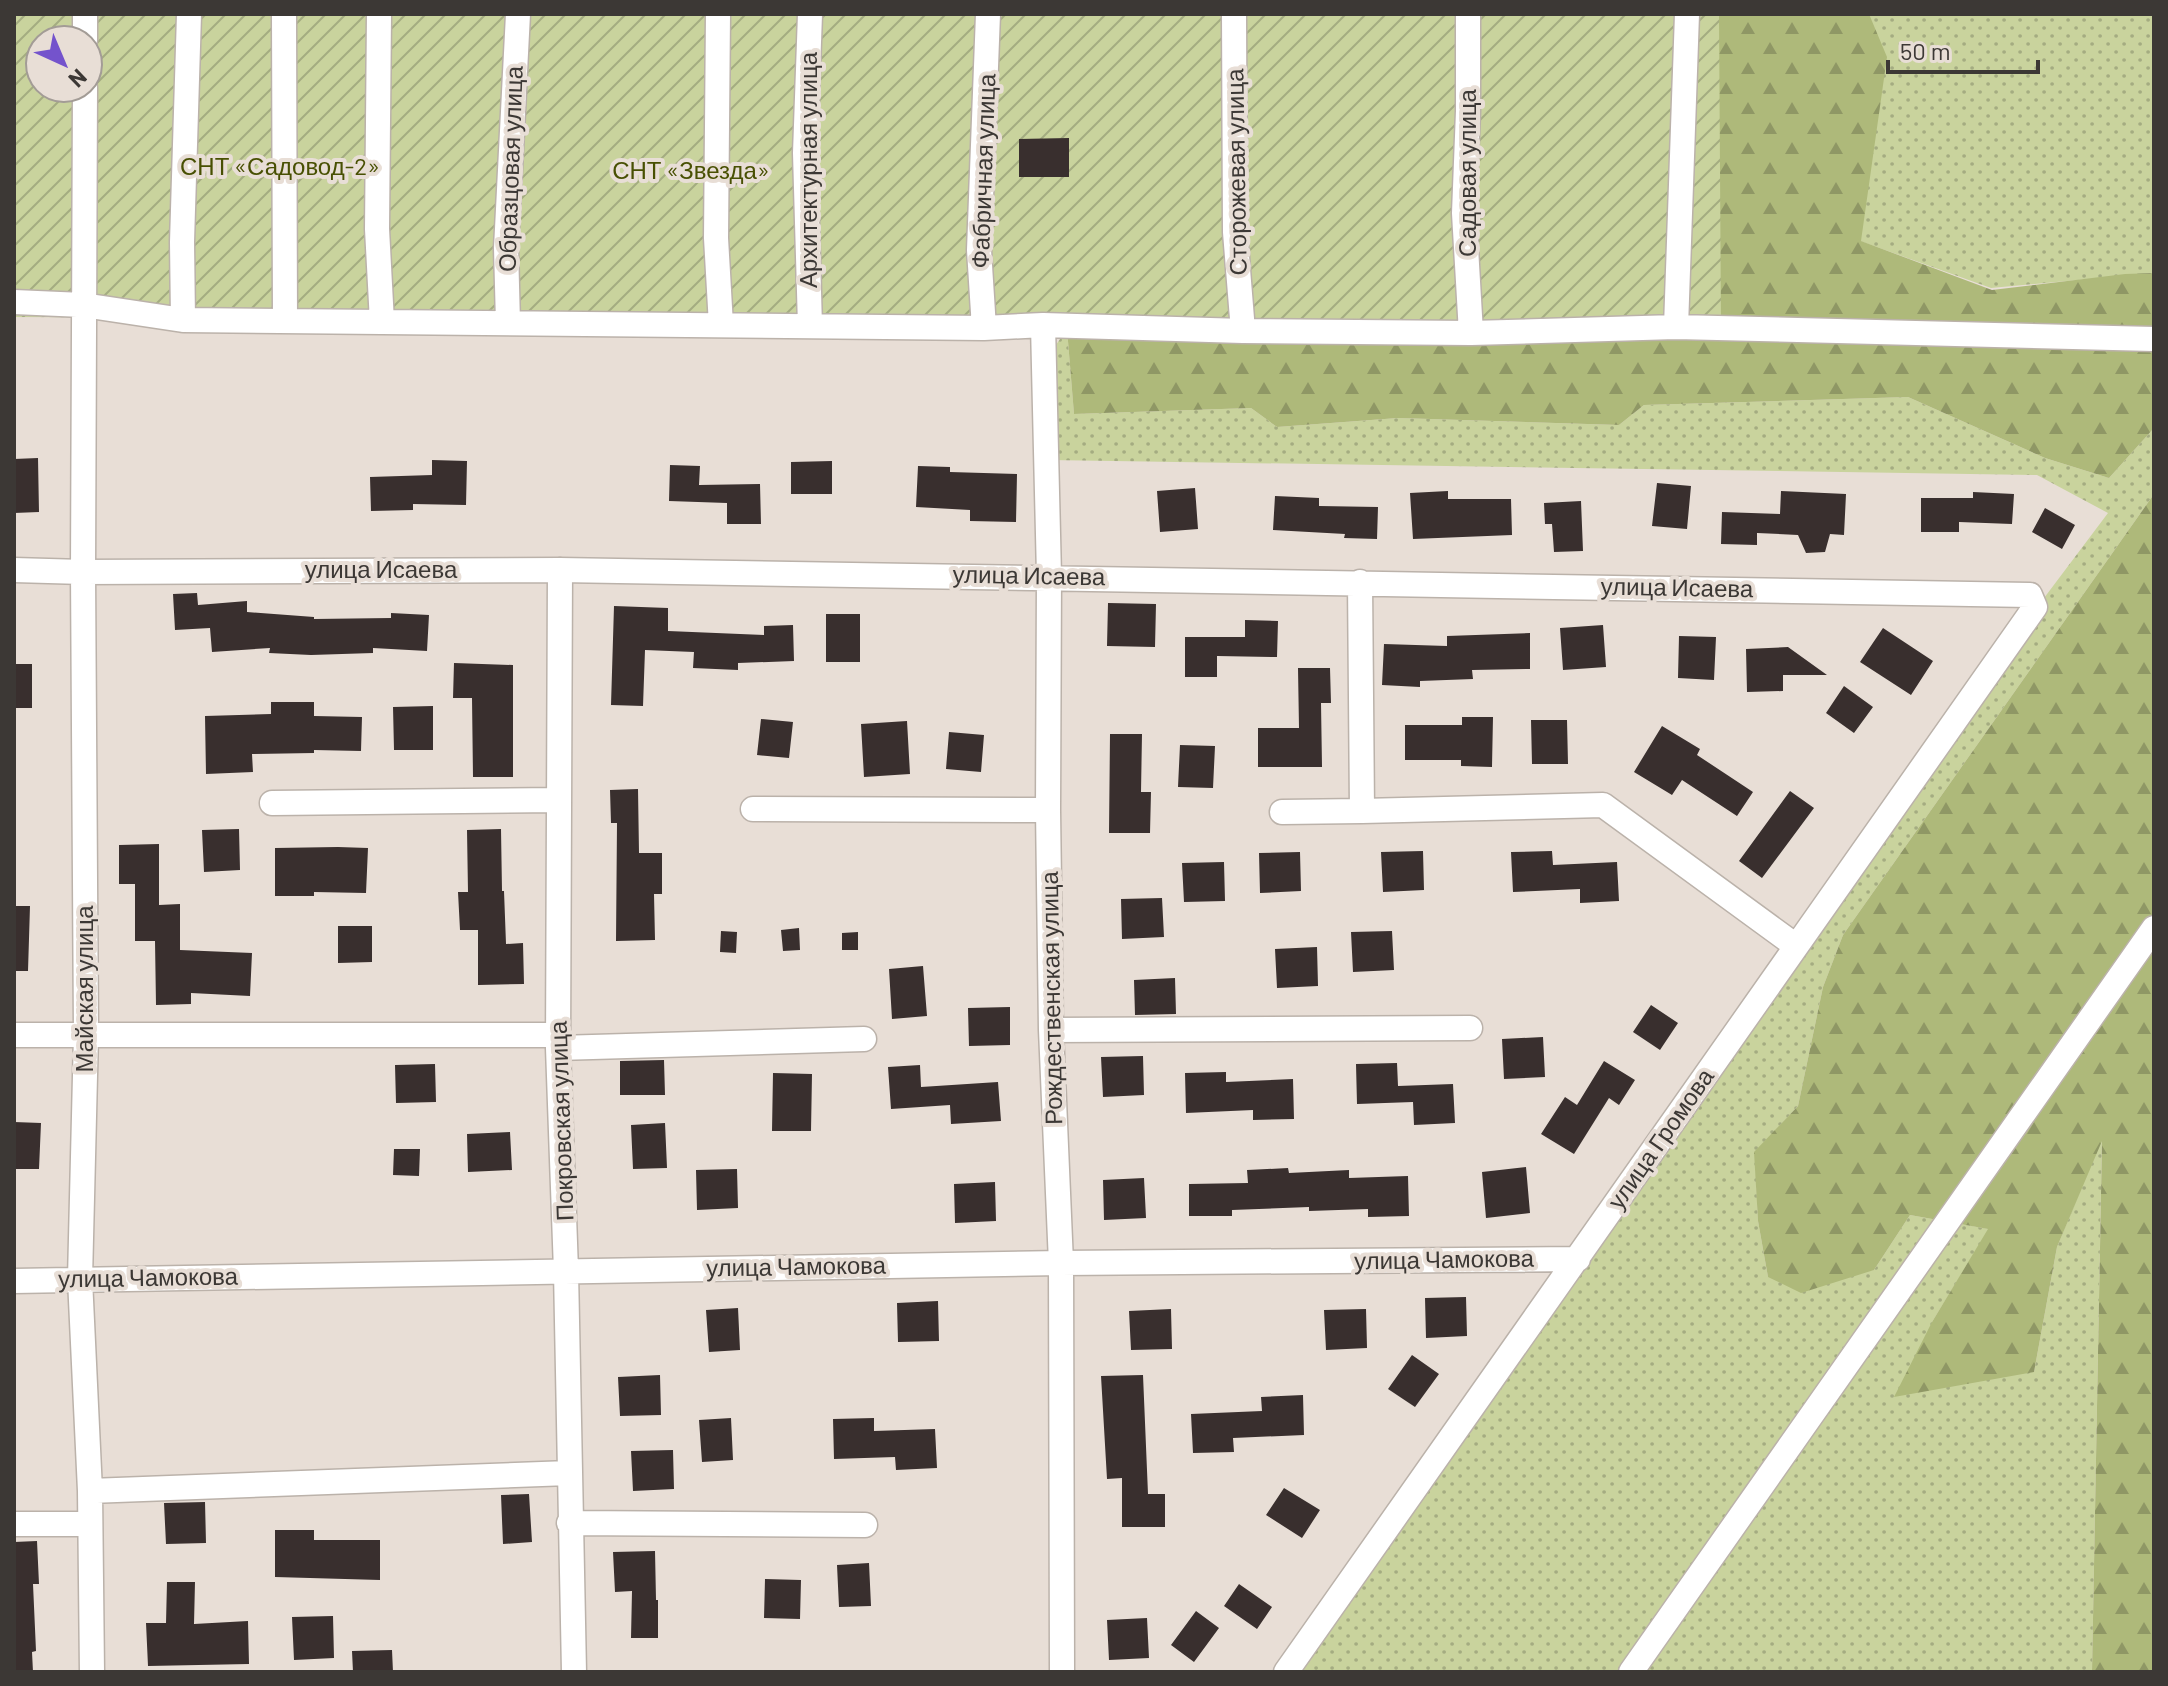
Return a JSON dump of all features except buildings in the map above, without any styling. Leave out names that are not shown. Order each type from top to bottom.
[{"type":"street","points":[[183,320],[182,242],[189,14]]},
{"type":"street","points":[[284,14],[285,321]]},
{"type":"street","points":[[379,14],[377,229],[382,322]]},
{"type":"street","name":"Образцовая улица","points":[[508,323],[506,248],[518,14]]},
{"type":"street","points":[[718,14],[716,238],[721,325]]},
{"type":"street","name":"Архитектурная улица","points":[[810,14],[805,153],[810,326]]},
{"type":"street","name":"Фабричная улица","points":[[984,328],[979,250],[988,14]]},
{"type":"street","name":"Сторожевая улица","points":[[1234,14],[1235,232],[1243,331]]},
{"type":"street","name":"Садовая улица","points":[[1468,14],[1464,213],[1471,333]]},
{"type":"street","points":[[1676,327],[1687,14]]},
{"type":"street","name":"Майская улица","points":[[85,104],[83,572],[86,1035],[80,1279],[90,1491],[92,1672]]},
{"type":"street","points":[[14,302],[83,305],[183,320],[984,328],[1043,325],[1471,333],[1676,327],[2154,339]]},
{"type":"street","name":"Рождественская улица","points":[[1043,325],[1049,576],[1051,1030],[1061,1263],[1062,1672]]},
{"type":"street","name":"улица Исаева","points":[[14,570],[560,570],[1049,576],[2030,595],[2035,607]]},
{"type":"street","name":"Покровская улица","points":[[560,570],[558,1042],[574,1672]]},
{"type":"street","points":[[1360,582],[1362,811]]},
{"type":"street","name":"улица Громова","points":[[1286,1672],[2035,607]]},
{"type":"street","points":[[272,803],[557,800]]},
{"type":"street","points":[[1282,812],[1603,805],[1796,946]]},
{"type":"street","points":[[753,809],[1048,810]]},
{"type":"street","points":[[1631,1672],[2154,928]]},
{"type":"street","points":[[1051,1030],[1470,1028]]},
{"type":"street","points":[[14,1035],[558,1042],[864,1039]]},
{"type":"street","name":"улица Чамокова","points":[[14,1281],[1061,1263],[1578,1259]]},
{"type":"street","points":[[90,1491],[569,1473]]},
{"type":"street","points":[[569,1523],[865,1525]]},
{"type":"street","points":[[14,1524],[90,1524]]},
{"type":"green space","name":"СНТ «Звезда»","points":[[14,14],[1719,14],[1721,326],[14,317]]},
{"type":"green space","points":[[1709,14],[1869,14],[1887,57],[1861,241],[1992,290],[2154,273],[2154,330],[1711,322]]},
{"type":"green space","points":[[1868,14],[2154,14],[2154,273],[1991,288],[1860,241]]},
{"type":"green space","points":[[1067,329],[1074,414],[1251,408],[1277,427],[1398,418],[1619,425],[1644,405],[1908,397],[2045,458],[2109,478],[2154,428],[2154,494],[1843,935],[1823,987],[1798,1106],[1755,1152],[1758,1221],[1768,1277],[1874,1270],[1910,1215],[1989,1229],[1932,1322],[2034,1372],[2057,1247],[2102,1138],[2092,1672],[1281,1672],[1773,958],[2108,513],[2037,475],[1049,460],[1051,352]]},
{"type":"green space","points":[[1067,329],[2154,344],[2154,428],[2109,478],[2045,458],[1908,397],[1644,405],[1619,425],[1398,418],[1277,427],[1251,408],[1074,414]]},
{"type":"green space","points":[[2154,494],[2154,1672],[2092,1672],[2102,1141],[2057,1247],[2034,1372],[1894,1397],[1932,1322],[1988,1229],[1910,1215],[1874,1270],[1801,1293],[1768,1277],[1758,1221],[1754,1152],[1798,1106],[1823,987],[1843,935]]},
{"type":"park label","name":"СНТ «Садовод-2»","points":[[280,167]]}]
